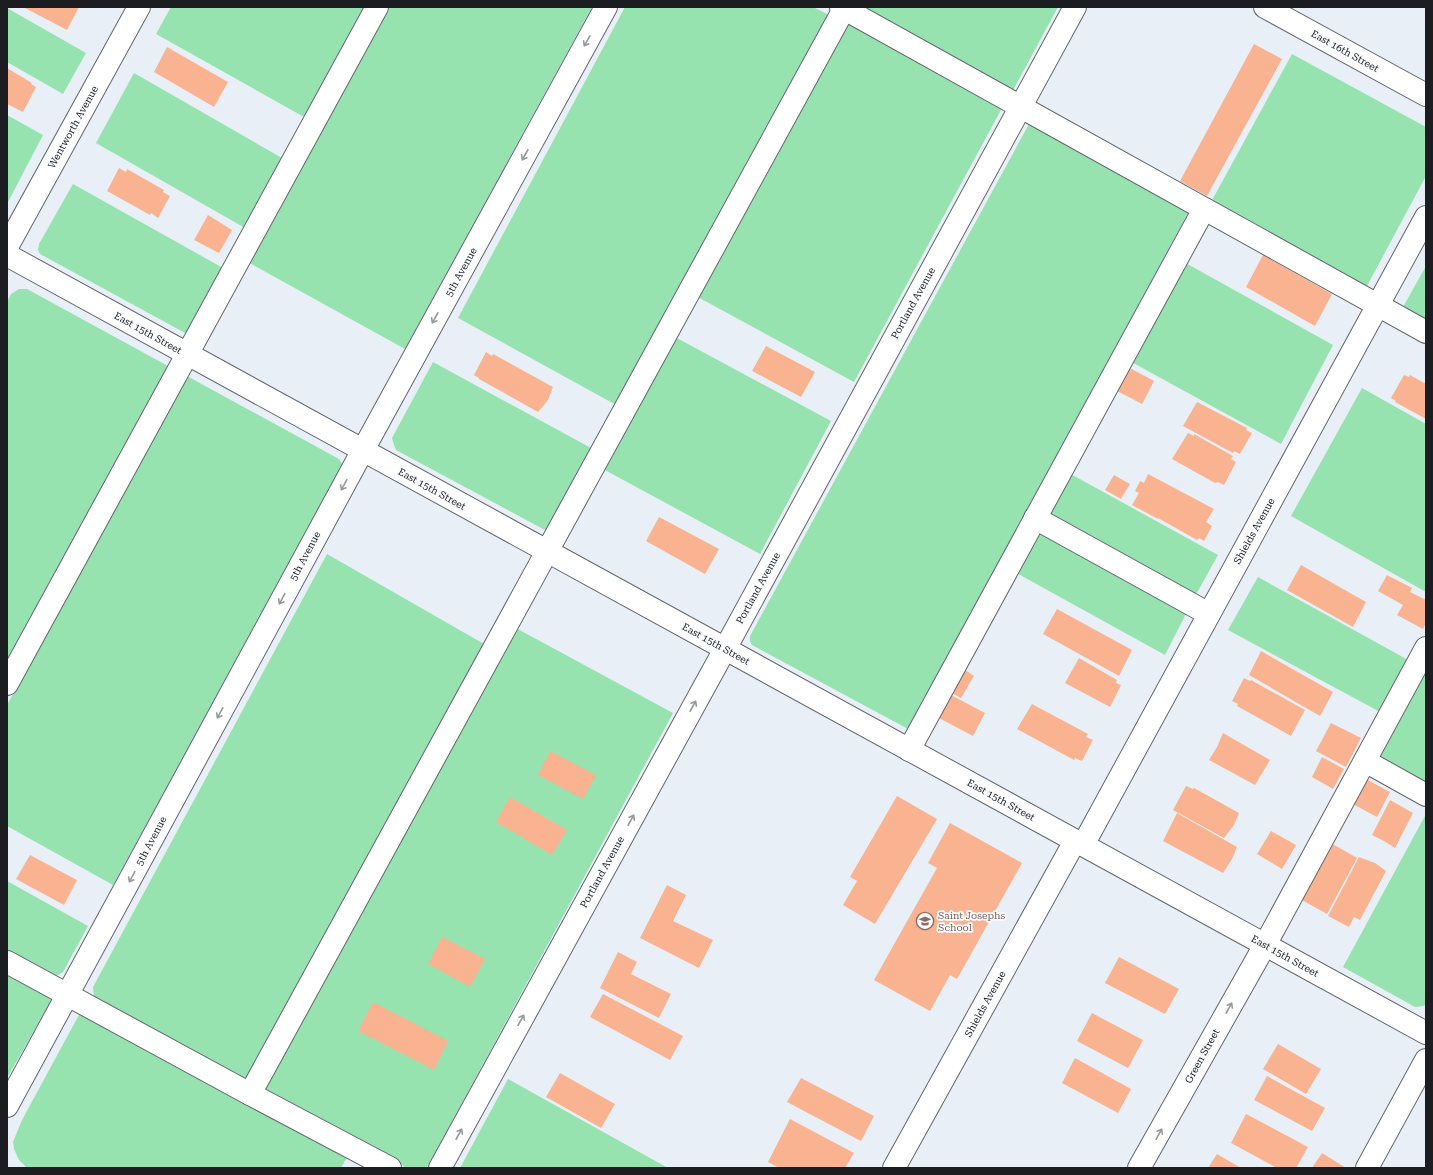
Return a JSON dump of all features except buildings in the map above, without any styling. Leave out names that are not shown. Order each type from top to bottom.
[{"type":"street","name":"Wentworth Avenue","points":[[7,247],[139,7]]},
{"type":"street","points":[[7,684],[377,7]]},
{"type":"street","name":"5th Avenue","points":[[7,1106],[363,450],[606,7]]},
{"type":"street","name":"Portland Avenue","points":[[440,1168],[1075,7]]},
{"type":"street","name":"East 16th Street","points":[[1265,7],[1426,95]]},
{"type":"street","points":[[250,1094],[548,552],[843,8],[1426,332]]},
{"type":"street","points":[[909,750],[1204,209]]},
{"type":"street","name":"Shields Avenue","points":[[894,1168],[1209,614],[1426,217]]},
{"type":"street","name":"East 15th Street","points":[[7,255],[1426,1033]]},
{"type":"street","points":[[1035,518],[1209,614]]},
{"type":"street","name":"Green Street","points":[[1139,1168],[1264,945],[1426,648]]},
{"type":"street","points":[[1365,761],[1426,795]]},
{"type":"street","points":[[7,962],[390,1168]]},
{"type":"street","points":[[1367,1168],[1426,1060]]},
{"type":"green space","points":[[171,7],[365,7],[304,117],[156,34]]},
{"type":"green space","points":[[385,7],[592,7],[405,349],[246,261]]},
{"type":"green space","points":[[625,7],[813,7],[829,15],[618,406],[458,318]]},
{"type":"green space","points":[[852,7],[1058,7],[1011,94]]},
{"type":"green space","points":[[7,8],[86,53],[63,94],[7,62]]},
{"type":"green space","points":[[844,22],[1002,108],[854,382],[694,295]]},
{"type":"green space","points":[[1292,54],[1426,127],[1426,176],[1367,286],[1361,286],[1211,202]]},
{"type":"green space","points":[[134,73],[282,158],[245,228],[96,143]]},
{"type":"green space","points":[[7,115],[43,135],[7,204]]},
{"type":"green space","points":[[1029,124],[1189,211],[910,730],[752,645],[750,636]]},
{"type":"green space","points":[[73,184],[223,268],[187,334],[40,254],[38,250],[39,244]]},
{"type":"green space","points":[[1182,261],[1333,345],[1281,444],[1126,359]]},
{"type":"green space","points":[[1426,266],[1426,320],[1403,307]]},
{"type":"green space","points":[[19,289],[27,289],[168,366],[7,670],[7,302],[11,294]]},
{"type":"green space","points":[[675,337],[831,421],[760,554],[603,469]]},
{"type":"green space","points":[[433,362],[591,448],[554,520],[545,530],[396,450],[392,438]]},
{"type":"green space","points":[[187,376],[339,459],[343,465],[340,473],[113,885],[7,826],[7,705]]},
{"type":"green space","points":[[1362,388],[1426,424],[1426,592],[1291,516]]},
{"type":"green space","points":[[1067,472],[1218,555],[1193,600],[1044,513]]},
{"type":"green space","points":[[1037,524],[1188,610],[1165,655],[1011,570]]},
{"type":"green space","points":[[327,554],[484,644],[248,1080],[98,1000],[94,997],[93,987]]},
{"type":"green space","points":[[1258,577],[1410,661],[1382,713],[1228,630]]},
{"type":"green space","points":[[514,627],[673,713],[429,1164],[426,1168],[407,1168],[266,1094],[264,1088]]},
{"type":"green space","points":[[1426,671],[1426,786],[1385,762],[1379,754]]},
{"type":"green space","points":[[1426,814],[1426,1004],[1424,1006],[1415,1007],[1343,967]]},
{"type":"green space","points":[[7,881],[88,926],[63,972],[53,978],[7,953]]},
{"type":"green space","points":[[7,972],[47,994],[51,998],[50,1003],[7,1078]]},
{"type":"green space","points":[[80,1013],[349,1154],[341,1168],[27,1168],[19,1160],[14,1149],[13,1142],[22,1120]]},
{"type":"green space","points":[[508,1079],[668,1168],[460,1168]]},
{"type":"place","name":"Saint Josephs School","points":[[925,921]]}]
